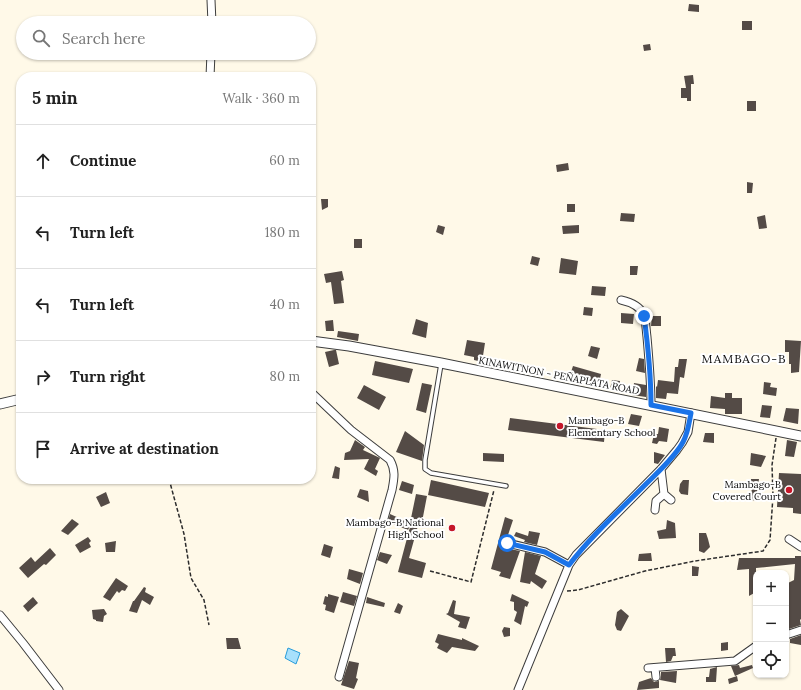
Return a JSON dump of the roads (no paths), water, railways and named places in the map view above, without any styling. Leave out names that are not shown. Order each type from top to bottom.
[{"type":"street","points":[[211,0],[212,16]]},
{"type":"street","points":[[210,72],[211,60]]},
{"type":"street","points":[[621,300],[634,304],[644,316],[650,364],[651,405]]},
{"type":"street","name":"KINAWITNON - PEÑAPLATA ROAD","points":[[316,342],[349,346],[441,363],[801,436]]},
{"type":"street","points":[[316,397],[351,430],[390,460],[394,466],[395,473],[392,490],[339,677]]},
{"type":"street","points":[[0,404],[16,400]]},
{"type":"street","points":[[518,690],[569,565],[576,555],[661,469],[682,443],[688,432],[691,413]]},
{"type":"street","points":[[801,429],[801,436]]},
{"type":"street","points":[[661,469],[664,494],[671,500]]},
{"type":"street","points":[[655,510],[656,501],[664,494]]},
{"type":"street","points":[[789,539],[801,547]]},
{"type":"street","points":[[507,543],[545,552],[569,565]]},
{"type":"street","points":[[0,615],[3,622],[59,690]]},
{"type":"street","points":[[789,634],[801,630]]},
{"type":"street","points":[[656,677],[651,668],[734,661],[753,648]]},
{"type":"lane","points":[[441,363],[425,460],[425,469],[431,473],[506,486]]},
{"type":"water","points":[[288,648],[300,653],[296,664],[285,658]]},
{"type":"place","name":"Mambago-B Elementary School","points":[[560,426]]},
{"type":"place","name":"Mambago-B Covered Court","points":[[789,490]]},
{"type":"place","name":"Mambago-B National High School","points":[[452,528]]},
{"type":"district","name":"MAMBAGO-B","points":[[744,359]]}]
